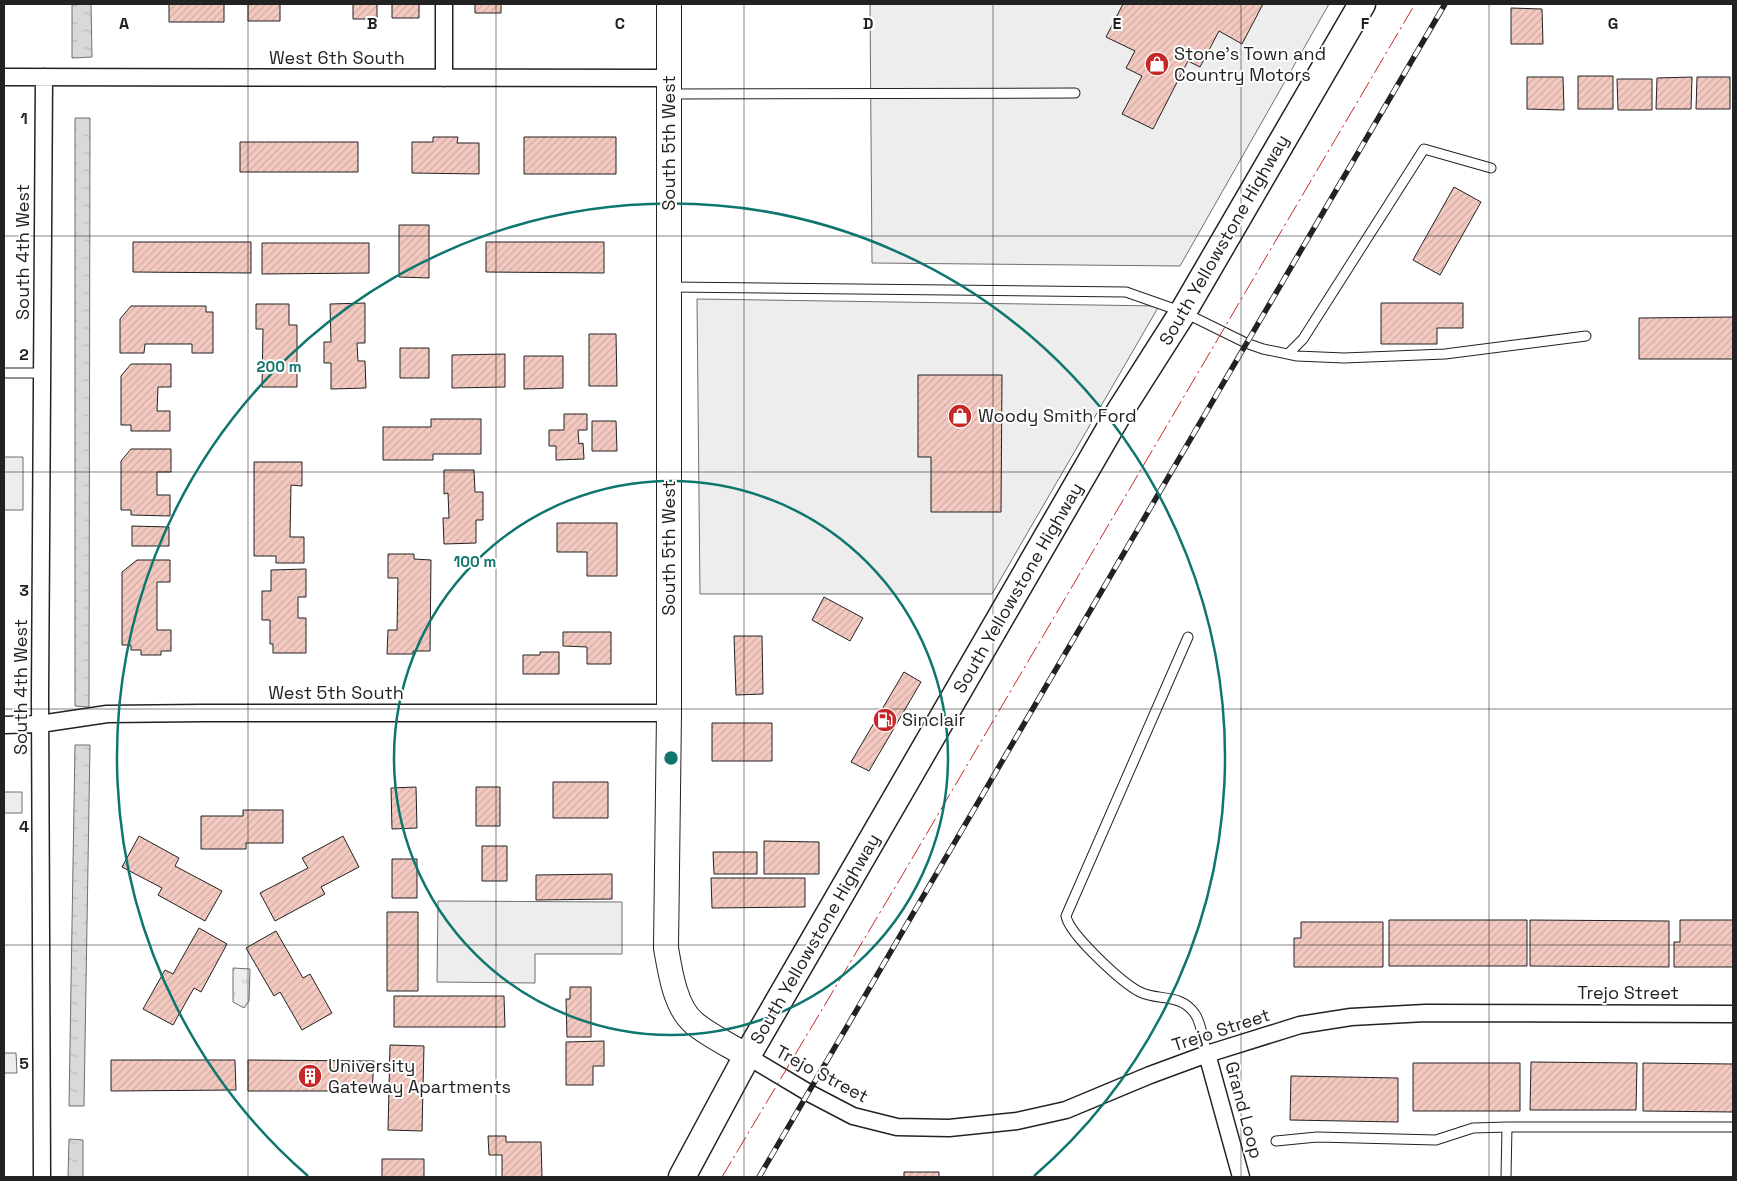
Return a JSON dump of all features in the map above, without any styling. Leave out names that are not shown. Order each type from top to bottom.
[{"type":"main road","name":"South Yellowstone Highway","points":[[682,1177],[747,1056],[1120,411],[1183,312],[1362,4]]},
{"type":"street","points":[[444,4],[444,78]]},
{"type":"street","name":"South 5th West","points":[[669,4],[669,714],[666,948],[671,976],[681,1004],[693,1022],[747,1056]]},
{"type":"street","name":"West 6th South","points":[[4,77],[444,78],[669,86]]},
{"type":"street","name":"South 4th West","points":[[42,1177],[40,724],[44,77]]},
{"type":"street","name":"West 5th South","points":[[4,725],[40,724],[107,714],[669,714]]},
{"type":"street","name":"Trejo Street","points":[[747,1056],[852,1116],[897,1127],[949,1128],[1018,1121],[1066,1110],[1150,1075],[1207,1054],[1300,1025],[1351,1017],[1434,1013],[1733,1014]]},
{"type":"street","name":"Grand Loop","points":[[1207,1054],[1241,1177]]},
{"type":"lane","points":[[669,86],[1074,93]]},
{"type":"lane","points":[[1288,354],[1303,340],[1424,149],[1491,168]]},
{"type":"lane","points":[[669,287],[1126,292],[1183,312],[1246,344],[1298,356],[1344,358],[1445,354],[1586,336]]},
{"type":"lane","points":[[4,373],[42,373]]},
{"type":"lane","points":[[1188,637],[1066,916],[1075,933],[1119,977],[1140,992],[1176,999],[1196,1014],[1207,1054]]},
{"type":"lane","points":[[1506,1177],[1507,1127]]},
{"type":"lane","points":[[1276,1141],[1317,1137],[1436,1140],[1473,1128],[1733,1127]]},
{"type":"green space","points":[[233,968],[250,969],[249,1001],[244,1008],[233,1002]]},
{"type":"shaded area","points":[[870,4],[1329,4],[1180,266],[872,263]]},
{"type":"shaded area","points":[[697,299],[1159,306],[992,594],[700,594]]},
{"type":"shaded area","points":[[4,457],[23,457],[23,510],[4,510]]},
{"type":"shaded area","points":[[4,792],[22,792],[22,813],[4,813]]},
{"type":"shaded area","points":[[438,901],[622,902],[622,954],[535,954],[535,983],[437,982]]},
{"type":"shaded area","points":[[4,1053],[16,1053],[17,1073],[4,1073]]},
{"type":"water","points":[[72,4],[91,4],[92,57],[72,58]]},
{"type":"water","points":[[75,118],[90,118],[89,707],[75,706]]},
{"type":"water","points":[[75,745],[90,745],[84,1106],[69,1106]]},
{"type":"water","points":[[69,1139],[83,1140],[83,1177],[68,1177]]},
{"type":"building","points":[[169,4],[224,4],[224,22],[169,22]]},
{"type":"building","points":[[248,4],[280,4],[280,21],[248,21]]},
{"type":"building","points":[[353,4],[377,4],[377,19],[353,19]]},
{"type":"building","points":[[392,4],[419,4],[419,18],[392,18]]},
{"type":"building","points":[[475,4],[501,4],[501,13],[475,13]]},
{"type":"building","name":"Stone's Town and Country Motors","points":[[1123,4],[1263,4],[1242,44],[1219,31],[1200,67],[1188,61],[1153,129],[1122,114],[1142,76],[1126,68],[1135,51],[1106,37]]},
{"type":"building","points":[[1511,8],[1542,9],[1543,44],[1511,44]]},
{"type":"building","points":[[1578,76],[1613,76],[1613,109],[1578,109]]},
{"type":"building","points":[[1527,77],[1563,77],[1564,110],[1527,109]]},
{"type":"building","points":[[1692,77],[1691,109],[1656,109],[1657,78]]},
{"type":"building","points":[[1697,77],[1730,77],[1730,109],[1696,109]]},
{"type":"building","points":[[1617,79],[1652,79],[1652,110],[1618,110]]},
{"type":"building","points":[[433,137],[458,137],[457,143],[479,143],[479,174],[412,173],[412,142],[433,142]]},
{"type":"building","points":[[524,137],[616,137],[616,174],[524,174]]},
{"type":"building","points":[[240,142],[358,142],[358,172],[240,172]]},
{"type":"building","points":[[1454,187],[1481,202],[1440,275],[1413,260]]},
{"type":"building","points":[[399,225],[429,225],[429,278],[399,277]]},
{"type":"building","points":[[133,242],[251,242],[251,273],[133,272]]},
{"type":"building","points":[[486,242],[604,242],[604,273],[486,272]]},
{"type":"building","points":[[262,243],[369,243],[369,273],[262,274]]},
{"type":"building","points":[[365,303],[365,343],[357,343],[358,361],[365,361],[366,388],[331,389],[331,363],[324,363],[324,342],[331,342],[330,304]]},
{"type":"building","points":[[1381,303],[1463,303],[1463,328],[1437,328],[1437,344],[1381,344]]},
{"type":"building","points":[[256,304],[289,304],[289,325],[297,325],[297,387],[262,387],[263,329],[256,329]]},
{"type":"building","points":[[131,306],[206,306],[206,312],[213,312],[213,353],[192,353],[192,344],[145,344],[144,353],[120,353],[120,319]]},
{"type":"building","points":[[1733,317],[1733,359],[1639,359],[1639,318]]},
{"type":"building","points":[[589,334],[616,334],[617,386],[589,386]]},
{"type":"building","points":[[400,348],[429,348],[429,378],[400,378]]},
{"type":"building","points":[[505,354],[505,387],[452,388],[452,355]]},
{"type":"building","points":[[524,356],[563,356],[563,388],[524,389]]},
{"type":"building","points":[[131,364],[171,364],[171,387],[158,387],[157,411],[170,411],[170,431],[131,431],[131,425],[121,425],[121,376]]},
{"type":"building","name":"Woody Smith Ford","points":[[918,375],[1002,375],[1001,512],[931,512],[931,457],[918,457]]},
{"type":"building","points":[[564,414],[587,414],[587,430],[578,430],[579,444],[583,443],[584,459],[556,460],[556,446],[549,446],[549,430],[564,430]]},
{"type":"building","points":[[431,419],[481,419],[481,454],[433,454],[433,460],[383,460],[383,427],[431,427]]},
{"type":"building","points":[[592,421],[616,421],[617,451],[592,451]]},
{"type":"building","points":[[131,449],[171,449],[171,472],[157,472],[157,495],[170,495],[170,516],[131,515],[131,510],[121,510],[121,461]]},
{"type":"building","points":[[254,462],[302,462],[302,486],[291,485],[290,537],[304,537],[304,563],[276,563],[276,556],[254,556]]},
{"type":"building","points":[[444,470],[474,470],[475,492],[483,492],[483,520],[476,520],[476,543],[444,544],[443,518],[449,518],[448,493],[444,494]]},
{"type":"building","points":[[557,523],[617,523],[617,576],[587,576],[587,552],[557,552]]},
{"type":"building","points":[[132,526],[169,527],[169,546],[132,546]]},
{"type":"building","points":[[388,554],[414,554],[414,559],[431,560],[430,651],[413,651],[413,654],[387,654],[388,630],[397,630],[398,578],[388,578]]},
{"type":"building","points":[[137,560],[170,560],[170,582],[157,582],[157,630],[171,630],[171,651],[161,651],[161,655],[141,655],[141,650],[131,650],[131,645],[122,645],[122,572]]},
{"type":"building","points":[[306,569],[306,597],[298,597],[298,618],[306,618],[306,653],[273,653],[273,644],[270,644],[270,620],[262,620],[262,591],[271,591],[271,570]]},
{"type":"building","points":[[824,597],[863,618],[850,641],[812,620]]},
{"type":"building","points":[[563,632],[611,632],[611,664],[587,664],[587,647],[563,646]]},
{"type":"building","points":[[734,636],[762,636],[763,694],[736,695]]},
{"type":"building","points":[[540,652],[559,652],[559,674],[523,674],[523,655],[540,655]]},
{"type":"building","points":[[904,672],[921,682],[869,771],[851,762]]},
{"type":"building","points":[[712,723],[772,723],[772,761],[712,761]]},
{"type":"building","points":[[553,782],[608,782],[608,818],[553,818]]},
{"type":"building","points":[[416,787],[417,828],[392,829],[391,788]]},
{"type":"building","points":[[476,787],[500,787],[500,826],[476,826]]},
{"type":"building","points":[[243,810],[283,810],[283,843],[246,843],[246,849],[201,849],[201,816],[243,816]]},
{"type":"building","points":[[139,836],[179,858],[175,866],[222,891],[205,921],[158,895],[162,888],[122,867]]},
{"type":"building","points":[[343,836],[359,867],[321,887],[325,894],[275,921],[260,893],[308,868],[302,858]]},
{"type":"building","points":[[764,841],[819,842],[819,874],[764,874]]},
{"type":"building","points":[[482,846],[507,846],[507,881],[482,881]]},
{"type":"building","points":[[713,852],[757,852],[757,874],[714,874]]},
{"type":"building","points":[[392,859],[417,859],[417,898],[392,898]]},
{"type":"building","points":[[612,874],[612,899],[536,900],[536,875]]},
{"type":"building","points":[[711,878],[805,878],[805,907],[712,908]]},
{"type":"building","points":[[387,912],[418,912],[418,991],[387,991]]},
{"type":"building","points":[[1389,920],[1527,920],[1527,966],[1389,966]]},
{"type":"building","points":[[1530,920],[1669,921],[1669,967],[1530,966]]},
{"type":"building","points":[[1680,920],[1733,920],[1733,967],[1674,967],[1674,942],[1680,942]]},
{"type":"building","points":[[1301,922],[1383,922],[1383,967],[1294,967],[1294,938],[1301,938]]},
{"type":"building","points":[[199,928],[227,944],[201,992],[194,988],[173,1025],[143,1009],[165,970],[173,974]]},
{"type":"building","points":[[276,931],[303,978],[310,974],[332,1013],[302,1030],[280,992],[274,996],[246,948]]},
{"type":"building","points":[[570,987],[591,987],[591,1037],[567,1037],[566,999],[570,999]]},
{"type":"building","points":[[394,996],[504,996],[505,1027],[394,1027]]},
{"type":"building","points":[[604,1041],[604,1066],[593,1066],[593,1085],[566,1085],[566,1042]]},
{"type":"building","points":[[390,1045],[424,1046],[422,1131],[388,1130]]},
{"type":"building","points":[[111,1060],[235,1060],[236,1090],[111,1091]]},
{"type":"building","name":"University Gateway Apartments","points":[[248,1060],[374,1061],[372,1091],[248,1091]]},
{"type":"building","points":[[1531,1062],[1637,1063],[1636,1110],[1530,1110]]},
{"type":"building","points":[[1413,1063],[1520,1063],[1520,1111],[1413,1111]]},
{"type":"building","points":[[1643,1063],[1733,1064],[1733,1112],[1643,1111]]},
{"type":"building","points":[[1291,1076],[1398,1078],[1398,1122],[1290,1120]]},
{"type":"building","points":[[488,1136],[506,1136],[506,1142],[541,1142],[542,1177],[502,1177],[502,1155],[489,1155]]},
{"type":"building","points":[[382,1159],[424,1159],[424,1177],[382,1177]]},
{"type":"building","points":[[904,1172],[939,1172],[939,1177],[904,1177]]},
{"type":"railway","points":[[759,1177],[1445,4]]},
{"type":"power","points":[[722,1177],[900,879],[1415,4]]},
{"type":"place","name":"Stone's Town and Country Motors","points":[[1157,64]]},
{"type":"place","name":"Woody Smith Ford","points":[[960,416]]},
{"type":"place","name":"Sinclair","points":[[885,720]]},
{"type":"place","name":"University Gateway Apartments","points":[[310,1076]]}]
